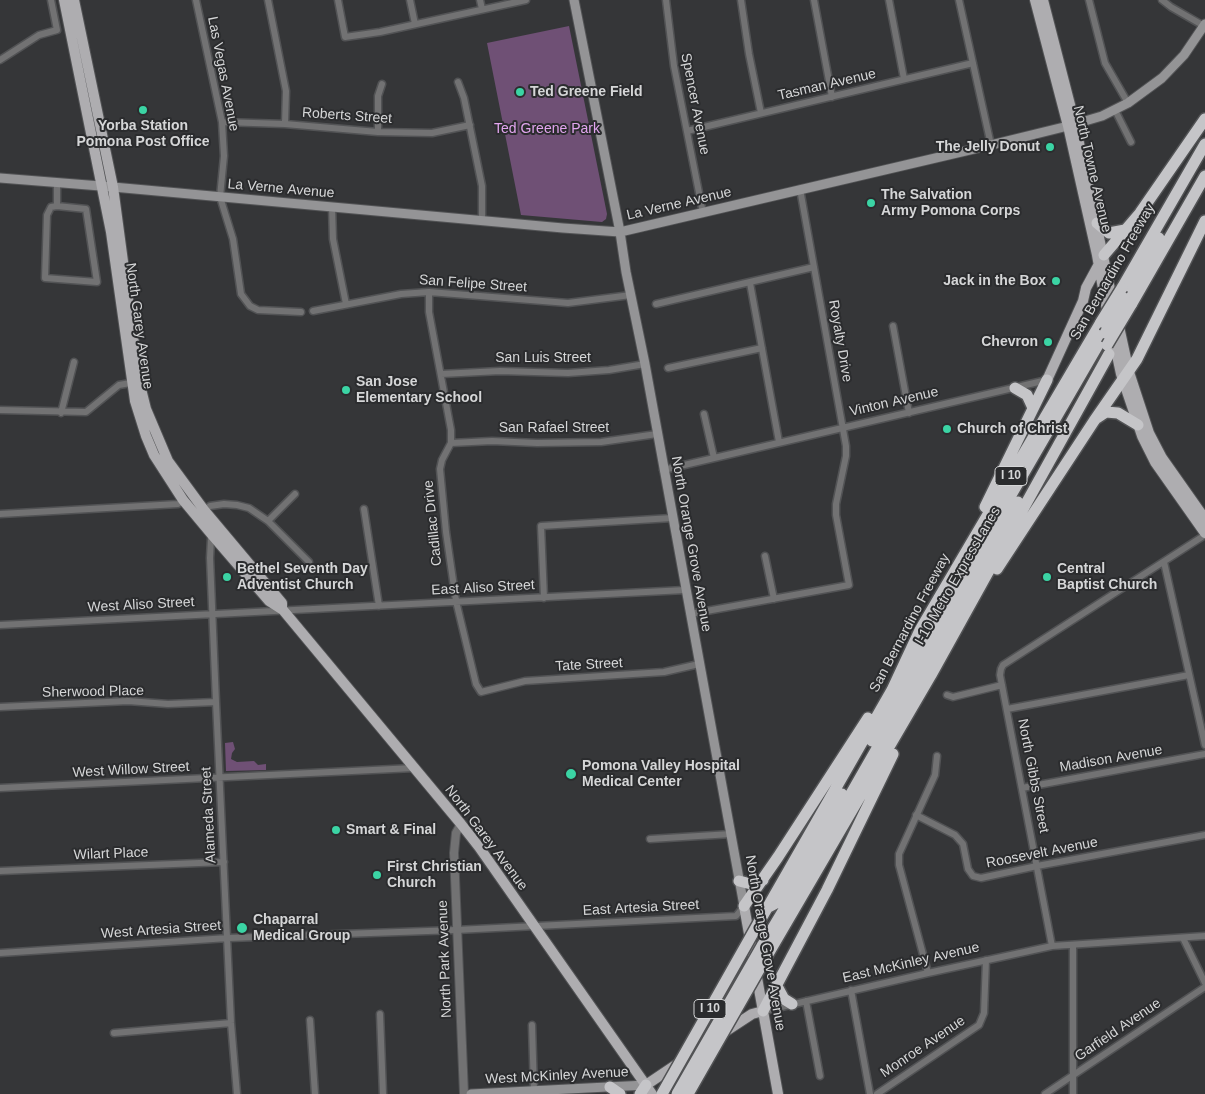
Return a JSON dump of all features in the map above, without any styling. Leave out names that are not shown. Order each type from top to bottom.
[{"type":"highway","points":[[1102,260],[1140,213],[1205,119]]},
{"type":"highway","name":"San Bernardino Freeway","points":[[662,1094],[892,690],[920,630],[1121,297],[1205,144]]},
{"type":"highway","points":[[1121,297],[1205,158]]},
{"type":"highway","points":[[1121,297],[1205,176]]},
{"type":"highway","name":"San Bernardino Freeway","points":[[688,1094],[931,675],[1108,350],[1121,297],[1205,188]]},
{"type":"highway","points":[[947,645],[1094,420],[1137,359],[1205,222]]},
{"type":"highway","points":[[1097,223],[1110,232],[1125,230]]},
{"type":"highway","name":"I-10 Metro ExpressLanes","points":[[767,908],[780,901],[1103,327]]},
{"type":"highway","name":"I-10 Metro ExpressLanes","points":[[677,1094],[1108,350]]},
{"type":"highway","points":[[920,630],[1002,474],[1046,380]]},
{"type":"highway","points":[[1015,388],[1027,395],[1033,408]]},
{"type":"highway","points":[[1094,420],[1110,412],[1124,416],[1138,426]]},
{"type":"highway","points":[[763,1011],[827,890],[931,675]]},
{"type":"highway","points":[[744,906],[763,880],[865,721],[892,690]]},
{"type":"highway","points":[[739,881],[751,884],[763,880]]},
{"type":"highway","points":[[777,986],[784,999],[792,1004]]},
{"type":"highway","points":[[610,1087],[620,1094]]},
{"type":"main road","name":"North Garey Avenue","points":[[64,0],[108,186]]},
{"type":"main road","name":"North Garey Avenue","points":[[74,0],[84,44],[108,186],[140,418],[154,454],[183,500],[269,601],[282,610],[461,824],[646,1091]]},
{"type":"main road","name":"North Orange Grove Avenue","points":[[574,0],[632,295],[778,1094]]},
{"type":"main road","name":"North Towne Avenue","points":[[1036,0],[1072,125],[1097,223],[1102,260]]},
{"type":"main road","name":"North Towne Avenue","points":[[1043,0],[1102,260],[1121,297],[1126,375],[1138,426],[1155,462],[1205,534]]},
{"type":"main road","name":"La Verne Avenue","points":[[0,178],[620,232],[992,145],[1072,125],[1115,110],[1152,87],[1174,67],[1204,25]]},
{"type":"main road","points":[[71,34],[84,44]]},
{"type":"main road","points":[[1046,380],[1083,302],[1086,288],[1102,260]]},
{"type":"main road","points":[[1083,302],[1090,295],[1121,297]]},
{"type":"main road","name":"North Towne Avenue","points":[[1126,375],[1149,433],[1162,458],[1205,519]]},
{"type":"main road","name":"North Garey Avenue","points":[[136,382],[168,461],[204,510],[282,603],[282,610]]},
{"type":"main road","points":[[171,482],[180,489],[198,513],[204,510]]},
{"type":"main road","name":"East McKinley Avenue","points":[[646,1091],[752,1014],[763,1011]]},
{"type":"main road","name":"West McKinley Avenue","points":[[470,1094],[534,1090],[576,1092],[610,1087],[646,1091]]},
{"type":"street","points":[[0,60],[39,35],[56,30],[51,0]]},
{"type":"street","name":"Las Vegas Avenue","points":[[196,0],[222,122],[224,156],[220,198],[232,234],[239,289],[244,300],[258,310],[301,312]]},
{"type":"street","points":[[268,0],[286,91],[286,124]]},
{"type":"street","points":[[338,0],[345,37],[526,0]]},
{"type":"street","points":[[410,0],[414,24]]},
{"type":"street","points":[[480,0],[482,9]]},
{"type":"street","name":"Spencer Avenue","points":[[666,0],[674,66],[703,213]]},
{"type":"street","points":[[741,0],[749,54],[761,113]]},
{"type":"street","points":[[814,0],[832,97]]},
{"type":"street","points":[[889,0],[904,79]]},
{"type":"street","points":[[959,0],[992,145]]},
{"type":"street","points":[[1089,0],[1105,63],[1128,103]]},
{"type":"street","points":[[1162,0],[1204,25]]},
{"type":"street","name":"Tasman Avenue","points":[[687,130],[973,63]]},
{"type":"street","points":[[458,82],[464,98],[482,186],[482,220]]},
{"type":"street","points":[[378,132],[378,96],[382,84]]},
{"type":"street","points":[[1115,110],[1131,142]]},
{"type":"street","name":"Roberts Street","points":[[222,122],[286,124],[378,132],[432,133],[470,125]]},
{"type":"street","points":[[56,183],[57,206]]},
{"type":"street","name":"Royalty Drive","points":[[774,599],[849,585],[836,510],[837,494],[846,456],[843,428],[800,189]]},
{"type":"street","points":[[57,206],[86,208],[97,282],[45,278],[47,215],[51,207],[57,206]]},
{"type":"street","points":[[332,207],[334,239],[346,304]]},
{"type":"street","points":[[656,304],[814,267]]},
{"type":"street","points":[[750,283],[779,442]]},
{"type":"street","name":"San Felipe Street","points":[[313,311],[401,294],[429,292],[555,302],[582,302],[632,295]]},
{"type":"street","name":"Cadillac Drive","points":[[429,292],[431,325],[450,423],[451,443],[442,460],[440,484],[450,567],[456,601],[476,684],[481,692]]},
{"type":"street","points":[[893,326],[909,413]]},
{"type":"street","points":[[668,368],[762,348]]},
{"type":"street","points":[[61,413],[74,362]]},
{"type":"street","name":"San Luis Street","points":[[441,374],[500,371],[568,373],[609,370],[644,364]]},
{"type":"street","name":"Vinton Avenue","points":[[663,470],[1046,380]]},
{"type":"street","points":[[0,410],[61,413],[86,412],[119,385],[136,382]]},
{"type":"street","points":[[704,414],[714,458]]},
{"type":"street","name":"San Rafael Street","points":[[451,443],[492,441],[537,443],[601,442],[657,434]]},
{"type":"street","points":[[268,521],[295,494]]},
{"type":"street","points":[[0,514],[178,504],[183,500]]},
{"type":"street","points":[[204,510],[210,506],[237,504],[249,508],[268,521],[309,562]]},
{"type":"street","points":[[364,509],[379,606]]},
{"type":"street","points":[[544,598],[541,526],[672,518]]},
{"type":"street","points":[[1205,534],[1164,562],[1205,744]]},
{"type":"street","name":"Alameda Street","points":[[213,536],[211,539],[210,558],[231,1023],[236,1094]]},
{"type":"street","points":[[690,614],[774,599],[765,556]]},
{"type":"street","name":"North Gibbs Street","points":[[1052,946],[1000,675],[1001,669],[1003,665],[1164,562]]},
{"type":"street","name":"East Aliso Street","points":[[282,610],[685,590]]},
{"type":"street","name":"West Aliso Street","points":[[0,624],[282,610]]},
{"type":"street","name":"Tate Street","points":[[481,692],[525,681],[664,672],[699,664]]},
{"type":"street","points":[[1008,709],[1189,675]]},
{"type":"street","points":[[947,695],[954,697],[1002,685]]},
{"type":"street","name":"Sherwood Place","points":[[0,707],[128,701],[168,704],[216,702]]},
{"type":"street","name":"Madison Avenue","points":[[1022,788],[1205,754]]},
{"type":"street","points":[[928,973],[899,866],[899,854],[936,775],[938,756]]},
{"type":"street","name":"West Willow Street","points":[[0,788],[414,768]]},
{"type":"street","name":"Roosevelt Avenue","points":[[916,815],[955,835],[963,844],[968,870],[973,876],[981,878],[1205,836]]},
{"type":"street","name":"North Park Avenue","points":[[461,824],[454,842],[464,1094]]},
{"type":"street","points":[[650,839],[731,834]]},
{"type":"street","name":"Wilart Place","points":[[0,871],[224,862]]},
{"type":"street","name":"East Artesia Street","points":[[534,927],[736,916],[744,906]]},
{"type":"street","name":"West Artesia Street","points":[[0,953],[228,938],[534,927]]},
{"type":"street","name":"East McKinley Avenue","points":[[763,1011],[1052,946],[1205,936]]},
{"type":"street","points":[[1183,938],[1205,983]]},
{"type":"street","points":[[1073,945],[1073,1094]]},
{"type":"street","name":"Monroe Avenue","points":[[877,1094],[979,1025],[984,1013],[986,960]]},
{"type":"street","name":"Garfield Avenue","points":[[1045,1094],[1205,987]]},
{"type":"street","points":[[851,990],[870,1094]]},
{"type":"street","points":[[806,1001],[820,1076]]},
{"type":"street","points":[[380,1014],[383,1094]]},
{"type":"street","points":[[310,1020],[315,1094]]},
{"type":"street","points":[[114,1033],[231,1023]]},
{"type":"street","points":[[532,1025],[534,1090]]},
{"type":"green space","name":"Ted Greene Park","points":[[569,26],[607,214],[606,219],[602,222],[521,215],[487,43]]},
{"type":"green space","points":[[233,742],[235,749],[231,759],[237,762],[254,761],[258,765],[266,764],[266,770],[226,771],[225,743]]},
{"type":"place","name":"Ted Greene Field","points":[[520,92]]},
{"type":"place","name":"Yorba Station Pomona Post Office","points":[[143,110]]},
{"type":"place","name":"The Jelly Donut","points":[[1050,147]]},
{"type":"place","name":"The Salvation Army Pomona Corps","points":[[871,203]]},
{"type":"place","name":"Jack in the Box","points":[[1056,281]]},
{"type":"place","name":"Chevron","points":[[1048,342]]},
{"type":"place","name":"San Jose Elementary School","points":[[346,390]]},
{"type":"place","name":"Church of Christ","points":[[947,429]]},
{"type":"place","name":"Bethel Seventh Day Adventist Church","points":[[227,577]]},
{"type":"place","name":"Central Baptist Church","points":[[1047,577]]},
{"type":"place","name":"Pomona Valley Hospital Medical Center","points":[[571,774]]},
{"type":"place","name":"Smart & Final","points":[[336,830]]},
{"type":"place","name":"First Christian Church","points":[[377,875]]},
{"type":"place","name":"Chaparral Medical Group","points":[[242,928]]}]
